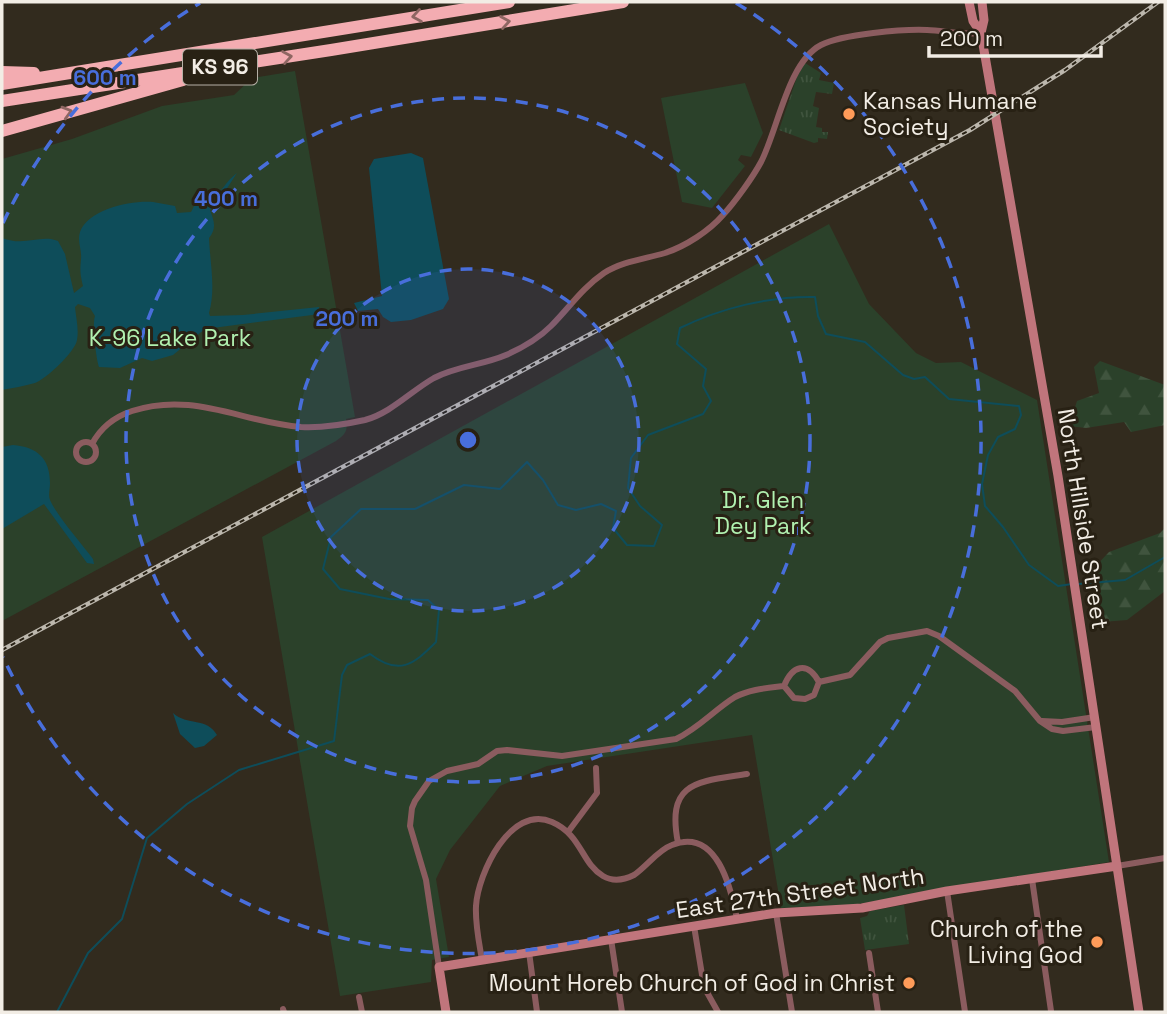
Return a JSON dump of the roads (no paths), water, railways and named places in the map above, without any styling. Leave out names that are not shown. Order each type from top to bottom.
[{"type":"highway","name":"KS 96","points":[[2,75],[46,74],[90,68],[509,2]]},
{"type":"highway","name":"KS 96","points":[[2,101],[623,2]]},
{"type":"highway","points":[[2,131],[175,82],[257,62]]},
{"type":"main road","name":"North Hillside Street","points":[[969,2],[973,21],[981,33]]},
{"type":"main road","name":"North Hillside Street","points":[[982,2],[984,20],[981,33],[1072,561],[1139,1012]]},
{"type":"main road","name":"East 27th Street North","points":[[439,967],[776,913],[862,908],[947,891],[1117,866]]},
{"type":"main road","points":[[439,967],[446,1012]]},
{"type":"street","points":[[92,444],[107,423],[120,415],[169,403],[209,407],[302,427],[364,420],[380,414],[435,377],[505,355],[531,342],[550,328],[583,289],[606,272],[667,253],[707,230],[723,216],[760,165],[801,63],[820,46],[834,41],[910,29],[981,33]]},
{"type":"street","points":[[819,682],[850,675],[873,649],[888,638],[927,631],[939,636],[1015,691],[1040,721],[1052,729],[1063,731],[1096,722]]},
{"type":"street","points":[[784,686],[788,674],[802,668],[810,670],[819,682]]},
{"type":"street","points":[[784,686],[794,698],[805,699],[814,695],[819,682]]},
{"type":"street","points":[[439,967],[426,880],[410,826],[412,808],[429,781],[447,771],[478,764],[497,751],[562,756],[676,739],[690,732],[738,696],[755,690],[784,686]]},
{"type":"street","points":[[568,832],[597,793],[596,768]]},
{"type":"street","points":[[678,843],[674,817],[683,794],[694,785],[747,775]]},
{"type":"street","points":[[482,960],[477,923],[477,896],[484,874],[498,847],[519,826],[532,821],[546,820],[568,832],[596,870],[612,879],[626,879],[634,875],[668,847],[678,843],[696,843],[716,859],[727,879],[737,919]]},
{"type":"street","name":"East 27th Street North","points":[[1117,866],[1165,858]]},
{"type":"street","points":[[1032,878],[1051,1011]]},
{"type":"street","points":[[947,891],[965,1012]]},
{"type":"street","points":[[776,913],[792,1012]]},
{"type":"street","points":[[694,926],[704,987],[718,1012]]},
{"type":"street","points":[[611,939],[622,1012]]},
{"type":"street","points":[[528,953],[537,1012]]},
{"type":"street","points":[[869,953],[878,1012]]},
{"type":"street","points":[[359,997],[362,1012]]},
{"type":"water","points":[[411,153],[423,158],[449,299],[443,309],[411,320],[391,322],[383,317],[378,309],[358,311],[354,303],[382,296],[369,168],[374,159]]},
{"type":"water","points":[[237,173],[210,210],[214,224],[209,238],[212,285],[210,316],[319,307],[320,314],[205,329],[173,355],[152,361],[142,358],[120,368],[99,367],[95,316],[90,308],[78,304],[75,307],[77,340],[66,358],[35,383],[2,390],[2,238],[18,241],[58,241],[65,254],[74,293],[83,286],[80,272],[80,232],[92,217],[112,208],[144,202],[175,206],[177,213],[191,212],[197,200],[211,200]]},
{"type":"water","points":[[13,445],[29,448],[41,455],[48,467],[49,496],[53,507],[93,559],[94,564],[87,563],[44,504],[2,529],[2,447]]},
{"type":"water","points":[[173,713],[208,726],[217,735],[204,746],[195,748],[180,734]]},
{"type":"waterway","points":[[57,1012],[88,953],[122,919],[147,838],[187,804],[239,770],[334,741],[342,675],[347,665],[370,654],[389,665],[405,665],[420,657],[436,642],[439,610],[428,600],[389,599],[340,589],[323,569],[331,537],[361,509],[415,509],[464,485],[500,489],[527,462],[543,480],[558,505],[576,510],[601,504],[616,511],[613,528],[627,545],[654,546],[662,525],[640,506],[628,488],[631,458],[648,435],[703,414],[711,401],[703,386],[706,369],[677,344],[680,328],[696,321],[763,301],[815,297],[818,316],[826,334],[865,342],[903,375],[914,379],[925,377],[949,399],[1019,406],[1021,415],[1015,429],[998,437],[988,455],[982,484],[985,506],[1029,565],[1058,586],[1072,584]]},
{"type":"waterway","points":[[1078,584],[1125,580],[1165,557]]},
{"type":"railway","points":[[2,650],[970,130],[1065,70],[1158,2]]},
{"type":"place","name":"Kansas Humane Society","points":[[849,114]]},
{"type":"place","name":"Church of the Living God","points":[[1097,942]]},
{"type":"place","name":"Mount Horeb Church of God in Christ","points":[[909,983]]},
{"type":"park label","name":"K-96 Lake Park","points":[[170,338]]},
{"type":"park label","name":"Dr. Glen Dey Park","points":[[763,513]]}]
